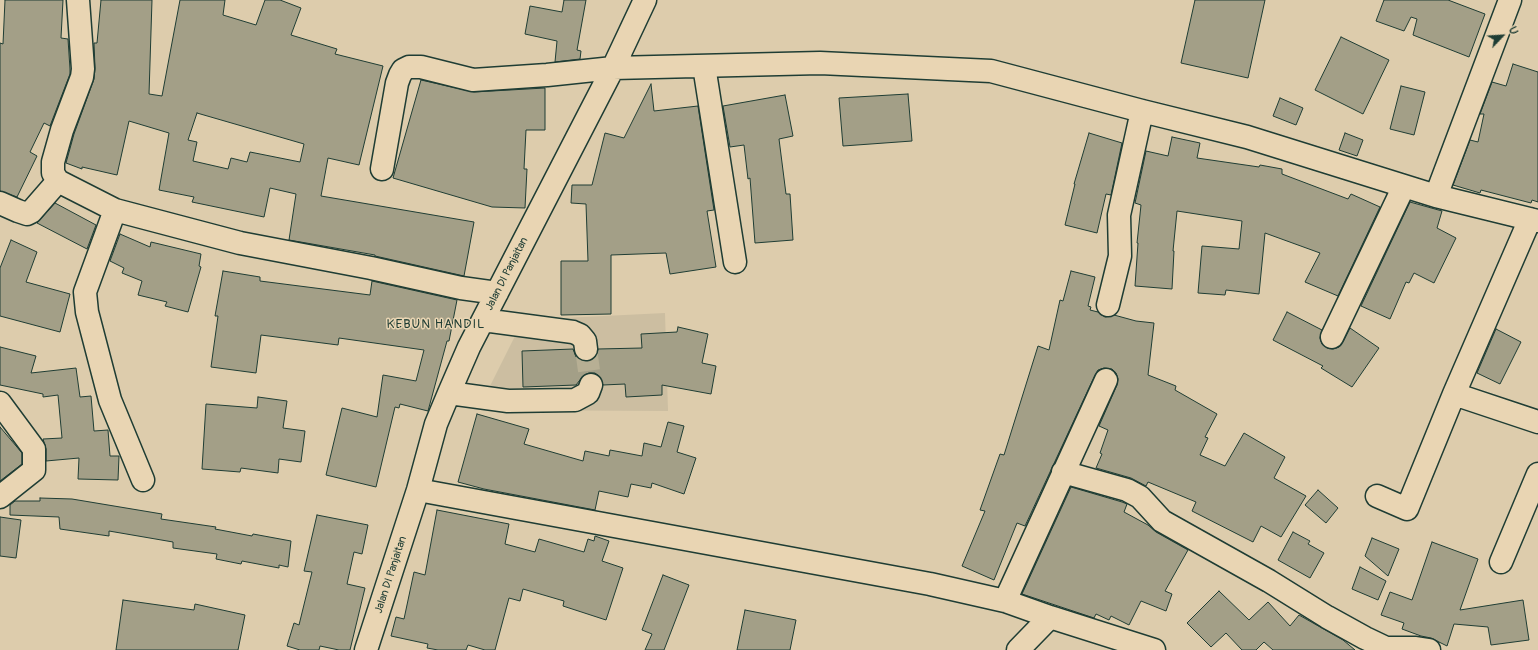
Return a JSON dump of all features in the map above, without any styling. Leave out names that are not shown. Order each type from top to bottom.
[{"type":"street","points":[[78,0],[84,69],[62,130],[53,162],[53,173],[58,181],[115,210],[240,243],[371,268],[461,288],[497,293]]},
{"type":"street","name":"Jalan DI Panjaitan","points":[[366,650],[418,490],[436,424],[449,393],[483,320],[613,68],[645,0]]},
{"type":"street","points":[[1436,196],[1510,0]]},
{"type":"street","points":[[382,169],[397,83],[403,70],[409,67],[421,67],[473,80],[560,74],[613,68],[820,63],[991,71],[1247,137],[1436,196],[1534,220],[1454,394],[1407,509],[1377,496]]},
{"type":"street","points":[[704,66],[735,262]]},
{"type":"street","points":[[1108,305],[1120,256],[1119,215],[1142,111]]},
{"type":"street","points":[[0,203],[27,214],[31,212],[58,181]]},
{"type":"street","points":[[1332,337],[1404,186]]},
{"type":"street","points":[[115,210],[85,292],[87,312],[110,400],[143,480]]},
{"type":"street","points":[[483,320],[573,332],[580,335],[585,341],[586,349]]},
{"type":"street","points":[[1005,601],[1106,380]]},
{"type":"street","points":[[449,393],[508,401],[575,400],[588,393],[591,385]]},
{"type":"street","points":[[1454,394],[1538,422]]},
{"type":"street","points":[[0,403],[34,449],[34,470],[0,497]]},
{"type":"street","points":[[1063,472],[1127,490],[1140,497],[1162,521],[1270,581],[1327,617],[1383,649],[1416,648],[1429,650]]},
{"type":"street","points":[[1501,562],[1538,474]]},
{"type":"street","points":[[418,490],[930,584],[1005,601],[1154,650]]},
{"type":"street","points":[[1018,650],[1050,617]]},
{"type":"shaded area","points":[[665,313],[668,411],[478,410],[523,320]]},
{"type":"building","points":[[5,0],[63,0],[61,38],[68,39],[70,69],[70,74],[50,126],[44,123],[30,152],[37,156],[17,197],[0,191],[0,43],[3,44]]},
{"type":"building","points":[[101,0],[152,0],[149,94],[162,96],[180,0],[225,0],[223,15],[256,25],[265,0],[280,0],[301,8],[291,35],[337,49],[335,54],[383,66],[359,165],[328,158],[321,196],[474,222],[464,276],[375,255],[289,240],[296,194],[270,188],[264,217],[192,202],[194,197],[159,190],[169,133],[129,121],[117,175],[82,167],[82,169],[66,163],[74,134],[94,79],[94,43],[97,43]],"holes":[[[197,113],[304,144],[300,162],[250,152],[247,162],[231,158],[228,169],[193,161],[197,142],[188,140]]]},
{"type":"building","points":[[564,0],[586,0],[577,50],[581,51],[580,59],[555,62],[557,41],[525,34],[530,6],[562,12]]},
{"type":"building","points":[[1195,0],[1265,0],[1248,78],[1181,63]]},
{"type":"building","points":[[1384,0],[1448,0],[1485,14],[1469,57],[1413,35],[1417,19],[1411,17],[1404,31],[1376,21]]},
{"type":"building","points":[[1341,37],[1389,60],[1363,114],[1315,90]]},
{"type":"building","points":[[1513,64],[1538,72],[1538,202],[1532,200],[1531,203],[1481,190],[1480,193],[1453,185],[1470,140],[1478,142],[1484,114],[1480,114],[1492,82],[1506,86]]},
{"type":"building","points":[[421,80],[474,92],[545,88],[545,130],[526,130],[524,169],[527,169],[525,208],[492,207],[393,178]]},
{"type":"building","points":[[651,84],[654,111],[698,106],[714,210],[707,211],[716,267],[670,274],[666,253],[611,255],[611,314],[561,315],[561,261],[588,261],[586,204],[571,203],[572,185],[592,185],[605,133],[624,138]]},
{"type":"building","points":[[1401,86],[1425,92],[1414,135],[1390,129]]},
{"type":"building","points":[[908,94],[912,141],[843,146],[839,98]]},
{"type":"building","points":[[785,95],[793,136],[779,139],[786,194],[790,194],[793,240],[755,243],[750,178],[748,179],[744,145],[730,147],[723,106]]},
{"type":"building","points":[[1280,98],[1303,108],[1296,125],[1273,116]]},
{"type":"building","points":[[1089,133],[1122,143],[1111,195],[1106,194],[1097,233],[1065,225],[1074,184]]},
{"type":"building","points":[[1345,133],[1363,140],[1357,156],[1339,150]]},
{"type":"building","points":[[1172,137],[1200,143],[1197,158],[1282,169],[1282,174],[1348,199],[1351,194],[1380,207],[1338,296],[1305,282],[1320,253],[1265,233],[1259,294],[1226,290],[1225,295],[1198,293],[1202,246],[1239,249],[1242,221],[1177,211],[1173,251],[1172,289],[1135,286],[1141,205],[1135,203],[1146,151],[1168,156]]},
{"type":"building","points":[[1410,202],[1442,211],[1437,228],[1456,238],[1434,283],[1414,273],[1409,283],[1406,282],[1390,319],[1361,306]]},
{"type":"building","points":[[55,203],[96,225],[87,249],[37,223]]},
{"type":"building","points":[[120,234],[150,247],[151,242],[201,254],[199,266],[201,267],[188,312],[165,306],[167,302],[138,295],[142,281],[122,273],[124,268],[110,261]]},
{"type":"building","points":[[11,240],[37,252],[26,282],[70,294],[60,332],[0,316],[0,268]]},
{"type":"building","points":[[223,271],[260,277],[260,281],[370,295],[372,281],[457,300],[449,341],[447,341],[428,411],[400,404],[399,408],[395,407],[376,487],[326,475],[342,408],[377,417],[383,375],[416,381],[424,350],[339,338],[338,345],[261,335],[256,373],[211,367],[218,316],[215,316]]},
{"type":"building","points":[[1071,271],[1095,277],[1088,306],[1091,307],[1090,310],[1098,312],[1105,317],[1114,315],[1136,321],[1154,323],[1148,375],[1176,386],[1175,390],[1217,414],[1205,437],[1208,438],[1200,455],[1225,466],[1244,433],[1285,457],[1274,478],[1306,496],[1281,537],[1261,526],[1253,542],[1192,511],[1196,502],[1148,482],[1146,486],[1131,478],[1096,468],[1102,454],[1100,453],[1108,430],[1099,426],[1117,385],[1118,379],[1116,373],[1112,369],[1104,368],[1098,370],[1095,375],[1025,526],[1017,523],[994,580],[962,566],[985,511],[980,510],[1000,454],[1004,455],[1038,346],[1049,350],[1060,300],[1063,301]]},
{"type":"building","points":[[1287,312],[1322,330],[1320,338],[1322,344],[1327,348],[1333,349],[1339,347],[1350,328],[1379,348],[1352,387],[1321,368],[1323,366],[1273,340]]},
{"type":"building","points":[[678,327],[708,334],[702,363],[716,366],[711,394],[662,385],[662,395],[626,397],[625,384],[603,385],[600,377],[595,373],[589,373],[583,376],[576,385],[523,387],[522,351],[573,349],[576,357],[582,361],[588,361],[594,359],[598,349],[642,348],[641,334],[677,332]]},
{"type":"building","points":[[1496,329],[1521,342],[1500,384],[1477,373]]},
{"type":"building","points":[[0,347],[36,356],[31,373],[76,368],[80,397],[91,396],[94,431],[108,430],[110,456],[119,456],[118,480],[78,479],[79,458],[46,461],[46,449],[43,439],[62,438],[58,395],[43,397],[43,394],[0,385]]},
{"type":"building","points":[[258,397],[287,401],[283,428],[305,431],[301,462],[279,459],[278,473],[241,468],[240,472],[202,469],[206,404],[257,408]]},
{"type":"building","points":[[477,414],[529,429],[524,444],[583,461],[585,451],[609,456],[610,450],[642,456],[644,443],[661,447],[668,422],[684,426],[677,452],[696,458],[684,494],[652,483],[651,488],[631,484],[628,497],[599,491],[595,510],[484,489],[458,482]]},
{"type":"building","points":[[0,427],[22,453],[22,464],[0,481]]},
{"type":"building","points":[[1071,487],[1127,504],[1124,512],[1188,550],[1165,591],[1172,594],[1166,611],[1141,601],[1129,625],[1111,616],[1109,620],[1096,614],[1094,618],[1022,594]]},
{"type":"building","points":[[1318,490],[1338,508],[1326,523],[1305,505]]},
{"type":"building","points":[[40,498],[72,499],[162,514],[161,519],[216,527],[215,529],[252,536],[253,534],[291,541],[288,567],[279,565],[279,568],[242,561],[241,564],[216,559],[217,554],[173,548],[173,542],[109,531],[109,536],[60,529],[59,517],[10,515],[10,505],[15,501],[40,501]]},
{"type":"building","points":[[437,510],[509,524],[505,544],[535,552],[539,539],[584,552],[588,539],[594,541],[595,536],[609,541],[602,561],[623,568],[606,620],[563,606],[564,601],[523,589],[520,601],[509,598],[495,650],[485,650],[468,645],[466,650],[438,650],[427,648],[428,644],[391,636],[396,617],[404,619],[414,572],[425,575]]},
{"type":"building","points":[[317,515],[368,525],[362,554],[354,552],[347,584],[365,588],[350,650],[339,650],[320,646],[319,650],[300,650],[287,646],[294,623],[299,625],[312,572],[304,571]]},
{"type":"building","points":[[0,517],[21,520],[16,558],[0,556]]},
{"type":"building","points":[[1293,532],[1310,541],[1308,544],[1324,553],[1310,578],[1278,560]]},
{"type":"building","points":[[1372,538],[1399,549],[1388,576],[1365,556]]},
{"type":"building","points":[[1432,542],[1478,559],[1460,610],[1523,600],[1529,640],[1491,645],[1488,627],[1454,624],[1447,646],[1431,638],[1402,629],[1404,623],[1381,615],[1390,592],[1412,600]]},
{"type":"building","points":[[1360,567],[1386,581],[1378,600],[1352,589]]},
{"type":"building","points":[[663,575],[689,585],[664,650],[645,650],[652,634],[642,630]]},
{"type":"building","points":[[1219,591],[1249,620],[1268,602],[1290,626],[1299,615],[1343,640],[1355,650],[1273,650],[1264,642],[1256,650],[1242,650],[1226,633],[1211,647],[1187,623]]},
{"type":"building","points":[[123,600],[194,610],[195,604],[245,615],[238,650],[116,650]]},
{"type":"building","points":[[745,610],[796,620],[790,650],[737,650]]},
{"type":"tunnel","points":[[586,349],[591,385]]},
{"type":"district","name":"KEBUN HANDIL","points":[[436,325]]}]
